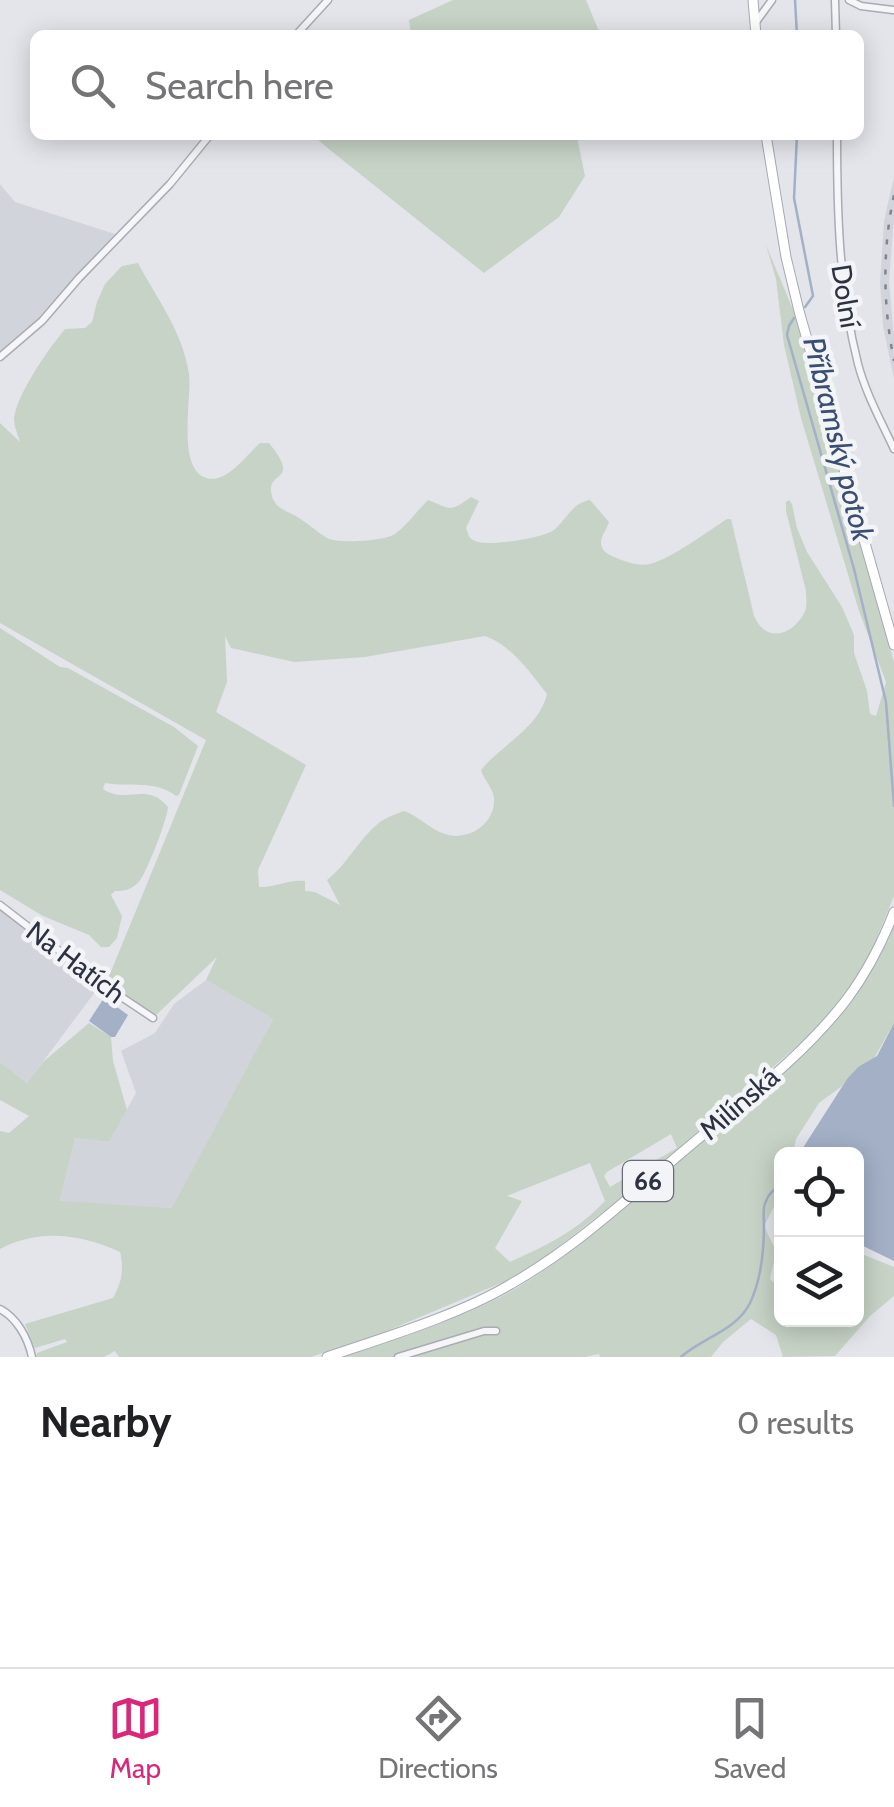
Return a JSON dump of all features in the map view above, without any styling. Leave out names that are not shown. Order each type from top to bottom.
[{"type":"main road","points":[[753,0],[756,30]]},
{"type":"main road","points":[[767,140],[798,311],[894,645]]},
{"type":"main road","name":"Milínská","points":[[327,1357],[509,1286],[585,1233],[780,1068],[827,1023],[873,960],[894,912]]},
{"type":"street","points":[[301,30],[328,0]]},
{"type":"street","points":[[755,23],[772,0]]},
{"type":"street","points":[[836,30],[836,2],[848,0],[893,11]]},
{"type":"street","points":[[884,0],[893,11]]},
{"type":"street","points":[[0,358],[42,321],[206,140]]},
{"type":"street","name":"Dolní","points":[[836,140],[839,252],[854,342],[867,389],[894,449]]},
{"type":"street","name":"Na Hatích","points":[[0,904],[105,986],[153,1018]]},
{"type":"street","points":[[0,1310],[24,1334],[32,1357]]},
{"type":"street","points":[[398,1357],[484,1331],[496,1331]]},
{"type":"shaded area","points":[[894,177],[889,282],[894,379],[883,326],[880,282],[884,221]]},
{"type":"shaded area","points":[[0,184],[15,202],[115,234],[35,322],[0,352]]},
{"type":"shaded area","points":[[0,910],[98,988],[27,1083],[0,1062]]},
{"type":"shaded area","points":[[206,980],[273,1019],[173,1208],[60,1202],[75,1138],[109,1142],[136,1093],[121,1051],[155,1033],[174,1004]]},
{"type":"green space","points":[[453,0],[586,0],[598,30],[410,30],[409,20]]},
{"type":"green space","points":[[318,140],[578,140],[585,176],[559,217],[484,273]]},
{"type":"green space","points":[[766,245],[794,312],[894,662],[894,896],[869,957],[843,996],[795,1048],[616,1202],[544,1258],[506,1281],[382,1333],[311,1357],[119,1357],[115,1351],[104,1357],[36,1357],[37,1353],[67,1342],[65,1339],[35,1348],[25,1324],[113,1298],[121,1275],[121,1258],[120,1252],[106,1246],[60,1236],[30,1238],[0,1249],[0,1131],[9,1133],[29,1116],[0,1100],[0,1062],[27,1083],[43,1062],[89,1023],[111,1037],[113,1061],[127,1110],[109,1142],[75,1138],[60,1201],[172,1208],[273,1019],[206,980],[217,957],[153,1018],[105,986],[206,740],[0,623],[0,423],[20,442],[14,422],[16,409],[43,359],[65,329],[85,328],[92,322],[105,284],[122,266],[138,263],[175,330],[186,359],[188,445],[196,470],[204,477],[228,474],[260,443],[269,443],[283,465],[271,488],[274,501],[327,538],[341,541],[390,536],[428,500],[450,508],[471,497],[479,501],[466,528],[471,539],[482,543],[515,541],[554,530],[574,508],[590,500],[609,522],[601,541],[603,550],[634,564],[646,565],[668,557],[731,519],[754,616],[764,630],[778,634],[798,622],[806,607],[806,591],[786,511],[789,500],[807,552],[842,607],[854,635],[854,653],[870,714],[876,716],[886,682],[859,611],[801,418],[784,345],[776,279]],"holes":[[[225,636],[231,648],[294,662],[365,657],[485,636],[512,653],[547,694],[536,717],[481,770],[494,798],[485,823],[471,833],[454,836],[439,832],[404,811],[386,819],[373,828],[327,880],[340,905],[305,891],[305,881],[259,887],[258,870],[306,765],[216,712],[227,682]],[[671,1134],[677,1148],[610,1187],[604,1176]],[[590,1163],[605,1201],[560,1237],[510,1262],[495,1248],[522,1201],[507,1196]]]},
{"type":"green space","points":[[0,628],[60,667],[174,727],[198,746],[179,795],[151,786],[105,783],[103,789],[112,793],[152,795],[168,807],[142,878],[132,887],[111,895],[122,916],[117,938],[109,947],[101,947],[89,935],[43,916],[0,890]]},
{"type":"green space","points":[[894,926],[894,1023],[873,1060],[858,1067],[842,1086],[819,1103],[794,1147],[774,1147],[774,1207],[764,1226],[774,1247],[770,1279],[774,1283],[774,1327],[860,1327],[835,1356],[783,1357],[776,1335],[751,1319],[711,1357],[343,1357],[473,1310],[536,1276],[579,1245],[802,1055],[855,995]]},
{"type":"green space","points":[[864,1255],[894,1267],[894,1296],[864,1323]]},
{"type":"water","points":[[106,999],[128,1015],[115,1037],[89,1021]]},
{"type":"water","points":[[894,1023],[894,1261],[864,1246],[864,1147],[803,1147],[847,1079],[877,1056]]},
{"type":"waterway","name":"Příbramský potok","points":[[795,0],[797,30]]},
{"type":"waterway","name":"Příbramský potok","points":[[797,140],[794,198],[813,296],[805,307]]},
{"type":"waterway","name":"Příbramský potok","points":[[794,318],[787,335],[854,569],[886,702],[894,806]]},
{"type":"waterway","name":"Příbramský potok","points":[[681,1357],[737,1320],[750,1303],[761,1265],[765,1204],[774,1191]]},
{"type":"railway","points":[[894,195],[885,278],[894,361]]}]
